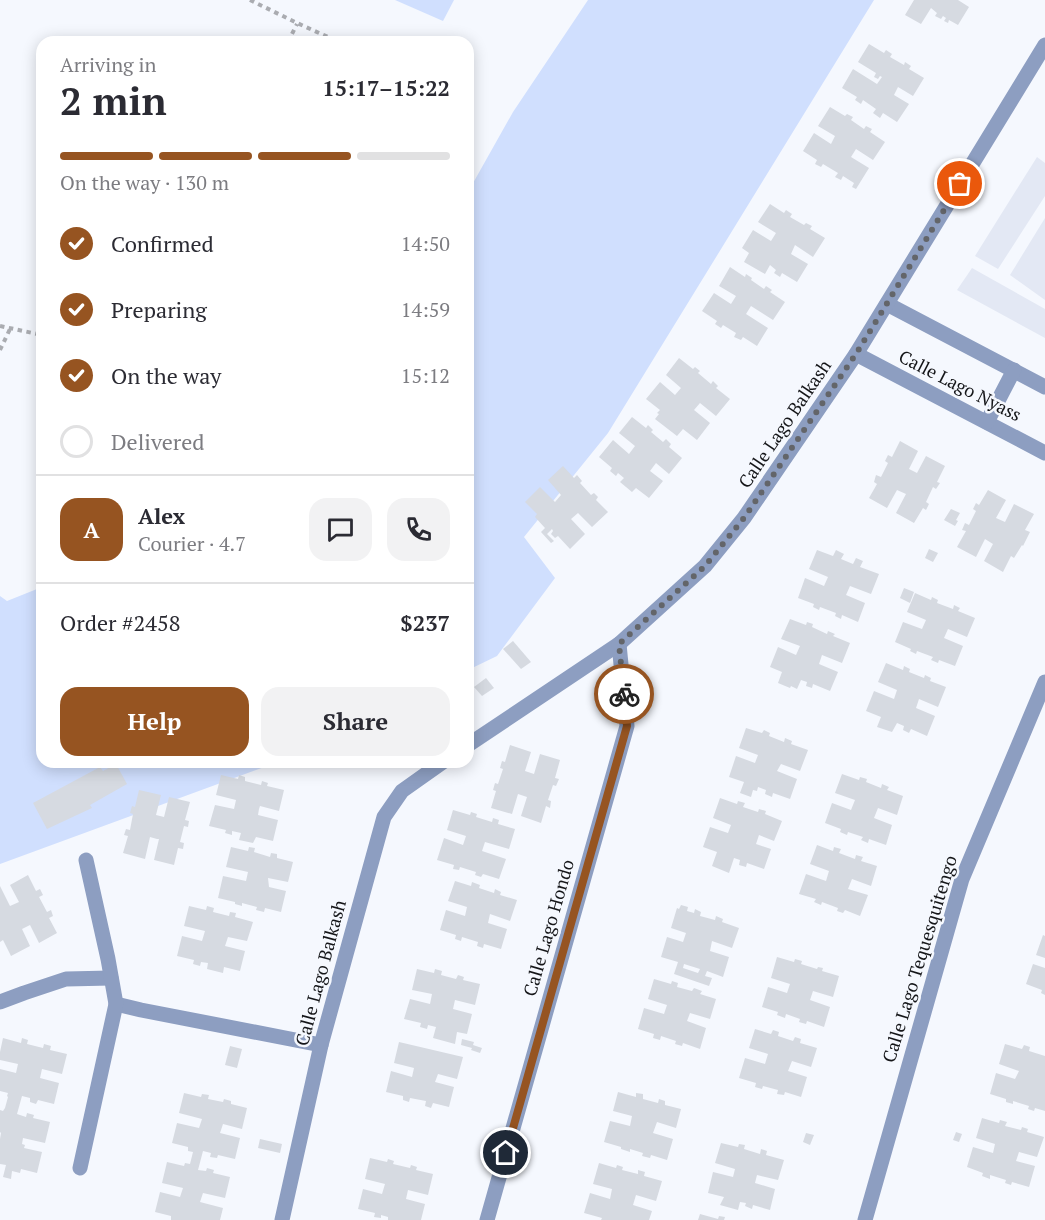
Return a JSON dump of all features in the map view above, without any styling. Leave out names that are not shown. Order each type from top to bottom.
[{"type":"street","name":"Calle Lago Balkash","points":[[474,741],[619,644],[705,566],[744,518],[856,354],[1045,45]]},
{"type":"street","points":[[886,304],[1045,387]]},
{"type":"street","name":"Calle Lago Nyass","points":[[856,354],[1045,453]]},
{"type":"street","points":[[987,422],[1014,370]]},
{"type":"street","name":"Calle Lago Hondo","points":[[487,1220],[627,726],[619,644]]},
{"type":"street","name":"Calle Lago Tequesquitengo","points":[[865,1220],[962,879],[1045,682]]},
{"type":"street","name":"Calle Lago Balkash","points":[[282,1220],[321,1045],[384,817],[402,792],[435,768]]},
{"type":"street","points":[[80,1168],[116,1004],[86,860]]},
{"type":"street","points":[[0,1002],[66,979],[111,978]]},
{"type":"street","points":[[116,1004],[321,1045]]},
{"type":"path","points":[[250,0],[326,36]]},
{"type":"path","points":[[291,36],[297,23]]},
{"type":"path","points":[[0,326],[36,334]]},
{"type":"path","points":[[0,350],[10,328]]},
{"type":"shaded area","points":[[395,0],[454,0],[443,21]]},
{"type":"shaded area","points":[[588,0],[874,0],[608,433],[524,537],[555,578],[497,656],[474,667],[474,181],[513,112]]},
{"type":"shaded area","points":[[1037,157],[1045,163],[1045,196],[998,269],[975,256]]},
{"type":"shaded area","points":[[1045,218],[1045,300],[1010,275]]},
{"type":"shaded area","points":[[972,268],[1045,309],[1045,338],[957,290]]},
{"type":"shaded area","points":[[36,589],[36,768],[262,768],[0,864],[0,596],[7,601]]},
{"type":"building","points":[[914,0],[958,0],[969,7],[958,25],[949,20],[948,23],[944,21],[946,18],[943,16],[941,19],[935,16],[937,13],[931,8],[921,24],[905,15]]},
{"type":"building","points":[[869,44],[884,53],[886,50],[892,54],[890,57],[904,65],[905,62],[911,66],[909,69],[924,78],[913,96],[898,87],[894,95],[909,104],[897,122],[883,113],[880,118],[873,113],[876,109],[863,100],[861,104],[855,100],[857,97],[842,88],[853,69],[877,84],[882,77],[878,79],[874,77],[876,73],[858,62]]},
{"type":"building","points":[[830,107],[845,116],[847,114],[853,117],[851,120],[864,129],[866,126],[872,129],[870,132],[885,142],[873,160],[856,149],[851,157],[869,168],[856,189],[852,187],[854,183],[843,176],[841,180],[835,177],[838,173],[823,164],[821,167],[815,164],[817,160],[803,151],[814,133],[831,144],[835,136],[818,126]]},
{"type":"building","points":[[770,204],[784,213],[786,210],[792,214],[790,217],[804,225],[806,223],[812,226],[810,229],[825,238],[813,257],[795,245],[791,254],[808,264],[797,282],[782,273],[780,277],[774,273],[776,270],[770,265],[765,274],[744,262],[749,253],[742,248],[753,230],[771,241],[776,233],[758,222]]},
{"type":"building","points":[[730,267],[745,277],[746,274],[764,289],[766,286],[772,290],[770,292],[785,302],[773,320],[751,306],[746,314],[768,328],[757,346],[743,337],[741,340],[734,337],[736,333],[723,325],[721,328],[715,324],[717,321],[702,311],[714,293],[731,304],[736,296],[719,286]]},
{"type":"building","points":[[679,358],[693,369],[695,367],[700,371],[698,373],[711,384],[713,381],[718,386],[716,388],[730,399],[716,416],[700,403],[694,410],[710,423],[697,440],[683,429],[677,436],[655,419],[660,410],[646,399],[660,382],[675,395],[681,388],[666,375]]},
{"type":"building","points":[[632,417],[646,428],[648,425],[653,430],[651,432],[663,442],[666,439],[671,444],[669,447],[682,458],[669,474],[656,463],[650,471],[663,481],[649,498],[636,488],[632,492],[620,482],[624,478],[610,471],[612,468],[599,457],[613,440],[629,454],[635,446],[619,433]]},
{"type":"building","points":[[900,441],[918,451],[909,469],[917,473],[926,456],[945,466],[937,482],[940,483],[936,489],[933,487],[926,502],[929,504],[926,510],[923,508],[914,523],[896,513],[906,494],[897,490],[887,508],[869,498],[877,484],[874,482],[876,475],[881,477],[888,463],[885,461],[888,455],[892,457]]},
{"type":"building","points":[[563,466],[574,478],[577,475],[582,481],[580,483],[591,495],[594,493],[598,497],[596,500],[608,512],[592,527],[578,513],[571,519],[585,534],[570,549],[558,536],[555,538],[551,534],[552,529],[547,534],[554,541],[551,543],[541,532],[545,528],[535,517],[537,514],[525,502],[540,487],[555,502],[561,495],[548,480]]},
{"type":"building","points":[[988,490],[1006,500],[996,518],[1005,522],[1014,504],[1034,514],[1025,530],[1030,532],[1023,546],[1014,558],[1011,556],[1003,572],[984,561],[993,544],[985,539],[976,557],[957,547],[966,531],[962,530],[965,523],[969,525],[976,511],[973,509],[976,503],[979,505]]},
{"type":"building","points":[[951,509],[960,513],[955,526],[944,520]]},
{"type":"building","points":[[929,549],[938,553],[933,562],[925,558]]},
{"type":"building","points":[[817,550],[833,556],[836,550],[844,554],[841,559],[853,564],[856,558],[863,561],[860,567],[879,574],[871,594],[850,586],[846,595],[865,603],[858,622],[842,615],[841,619],[835,616],[836,613],[820,607],[819,610],[813,607],[814,604],[798,598],[805,578],[824,586],[828,577],[809,569]]},
{"type":"building","points":[[904,588],[914,592],[910,603],[900,598]]},
{"type":"building","points":[[915,593],[931,600],[932,597],[938,600],[937,603],[953,609],[954,605],[960,608],[958,611],[975,618],[967,637],[948,629],[944,638],[963,646],[955,666],[939,660],[938,663],[931,660],[933,657],[917,651],[916,654],[910,651],[911,649],[895,642],[903,622],[922,629],[926,620],[907,612]]},
{"type":"building","points":[[790,619],[806,625],[807,622],[813,624],[812,627],[827,634],[828,631],[835,634],[833,636],[850,643],[842,663],[822,655],[819,664],[838,672],[830,691],[813,684],[812,688],[806,686],[807,682],[801,680],[797,689],[778,683],[782,672],[770,667],[778,647],[796,655],[800,646],[781,639]]},
{"type":"building","points":[[513,641],[531,662],[521,669],[503,649]]},
{"type":"building","points":[[886,663],[903,670],[904,666],[910,669],[909,672],[924,678],[925,675],[931,678],[930,681],[946,687],[938,707],[919,699],[916,708],[935,716],[927,736],[911,729],[909,733],[903,730],[904,726],[897,723],[892,732],[877,727],[881,717],[866,711],[874,691],[894,699],[897,690],[878,682]]},
{"type":"building","points":[[486,678],[494,688],[482,696],[474,687]]},
{"type":"building","points":[[746,728],[762,733],[764,730],[770,733],[769,736],[784,742],[785,738],[792,741],[791,744],[808,750],[800,771],[781,764],[777,771],[797,779],[790,799],[773,793],[772,797],[765,794],[766,790],[758,787],[757,791],[753,790],[751,797],[740,793],[744,782],[729,777],[736,756],[755,763],[758,755],[739,748]]},
{"type":"building","points":[[510,745],[531,752],[525,771],[534,774],[540,754],[560,760],[555,778],[559,779],[556,786],[553,785],[548,800],[551,801],[550,808],[546,806],[541,823],[521,816],[527,797],[518,794],[512,814],[491,808],[496,791],[493,790],[495,783],[498,784],[503,769],[500,768],[502,761],[505,762]]},
{"type":"building","points":[[98,768],[103,771],[109,768],[118,768],[127,784],[90,805],[92,808],[47,829],[33,803]]},
{"type":"building","points":[[842,774],[859,780],[860,777],[867,779],[866,782],[881,788],[882,784],[889,787],[887,790],[903,796],[897,815],[878,808],[874,818],[892,825],[886,845],[869,839],[868,843],[861,840],[863,837],[848,832],[847,835],[840,832],[841,829],[825,823],[832,803],[851,810],[855,800],[835,793]]},
{"type":"building","points":[[221,775],[238,779],[239,775],[245,777],[245,781],[261,785],[262,781],[268,783],[267,786],[284,790],[279,811],[260,806],[259,809],[258,815],[278,820],[273,841],[256,837],[253,843],[239,840],[241,833],[232,831],[232,835],[225,833],[226,830],[209,826],[215,805],[234,809],[236,800],[216,795]]},
{"type":"building","points":[[139,790],[161,795],[156,815],[164,817],[169,797],[190,802],[185,820],[189,821],[188,827],[184,826],[180,842],[184,843],[183,849],[178,848],[174,865],[154,860],[159,839],[150,837],[145,859],[123,853],[128,836],[124,835],[126,829],[130,830],[133,814],[130,813],[132,806],[135,807]]},
{"type":"building","points":[[720,798],[737,804],[738,801],[745,803],[743,807],[758,812],[759,809],[766,811],[765,814],[782,821],[774,841],[759,835],[756,844],[771,849],[764,869],[747,863],[746,867],[739,865],[740,860],[734,858],[729,873],[712,866],[717,852],[703,847],[710,827],[728,833],[731,825],[713,818]]},
{"type":"building","points":[[453,810],[470,815],[471,812],[477,814],[476,817],[492,822],[493,818],[499,820],[498,824],[515,829],[509,849],[485,842],[482,851],[506,859],[499,879],[483,874],[481,877],[475,875],[476,872],[460,867],[459,870],[453,869],[454,865],[437,860],[444,838],[463,845],[466,836],[447,830]]},
{"type":"building","points":[[817,845],[833,851],[834,847],[841,849],[839,853],[855,859],[856,855],[863,857],[861,861],[877,866],[871,886],[852,879],[848,889],[868,895],[860,916],[845,910],[843,913],[837,911],[838,908],[822,902],[821,905],[814,902],[816,899],[799,894],[806,874],[826,881],[829,871],[810,864]]},
{"type":"building","points":[[231,847],[248,851],[249,847],[255,848],[254,852],[270,857],[271,853],[277,854],[277,858],[293,862],[288,882],[268,878],[269,887],[286,891],[281,912],[265,908],[264,912],[256,910],[257,907],[242,903],[242,906],[218,898],[223,876],[246,881],[248,872],[226,867]]},
{"type":"building","points":[[28,875],[36,891],[40,889],[43,895],[39,897],[47,912],[51,910],[53,916],[49,918],[57,933],[39,943],[30,925],[22,929],[30,946],[11,956],[3,940],[0,942],[0,886],[10,906],[19,902],[10,885]]},
{"type":"building","points":[[455,881],[471,886],[472,882],[480,885],[479,888],[494,893],[495,889],[501,892],[500,895],[517,900],[510,921],[490,914],[488,923],[507,929],[501,949],[484,944],[483,948],[477,946],[478,942],[462,937],[461,941],[455,939],[456,935],[440,930],[446,910],[465,916],[467,907],[448,901]]},
{"type":"building","points":[[681,905],[688,907],[687,911],[694,913],[695,909],[701,912],[700,916],[715,920],[716,916],[723,919],[722,922],[739,928],[732,948],[712,941],[710,951],[729,957],[723,977],[707,971],[705,976],[712,978],[709,986],[674,974],[678,962],[661,957],[667,937],[683,942],[686,933],[671,928],[677,908],[679,909]],"holes":[[[684,964],[700,969],[698,973],[683,968]]]},
{"type":"building","points":[[189,906],[206,910],[207,906],[214,908],[213,912],[229,916],[230,912],[236,913],[235,917],[253,922],[247,941],[228,937],[225,946],[245,951],[240,971],[224,967],[223,973],[207,969],[208,963],[201,962],[200,966],[193,964],[194,960],[177,956],[182,936],[202,941],[205,931],[184,926]]},
{"type":"building","points":[[1043,935],[1045,936],[1045,958],[1036,955]]},
{"type":"building","points":[[777,957],[794,962],[795,959],[802,961],[801,964],[817,969],[818,967],[823,968],[822,971],[839,976],[833,997],[813,991],[810,1000],[830,1007],[824,1027],[807,1021],[806,1024],[799,1022],[800,1019],[786,1014],[785,1018],[777,1015],[778,1012],[762,1007],[768,987],[787,993],[790,984],[771,978]]},
{"type":"building","points":[[1033,964],[1045,968],[1045,995],[1041,993],[1042,990],[1026,984]]},
{"type":"building","points":[[417,969],[434,973],[435,969],[442,971],[441,975],[456,979],[458,975],[464,977],[463,980],[480,984],[475,1005],[455,1000],[453,1009],[472,1014],[467,1034],[457,1032],[455,1044],[433,1038],[436,1027],[428,1025],[427,1029],[420,1027],[421,1023],[404,1019],[410,999],[430,1004],[432,994],[412,990]]},
{"type":"building","points":[[654,979],[671,984],[672,981],[678,983],[677,987],[692,991],[694,988],[702,991],[700,994],[716,999],[710,1019],[690,1013],[687,1021],[706,1028],[700,1049],[683,1043],[682,1046],[675,1044],[676,1041],[661,1036],[660,1040],[653,1038],[654,1034],[638,1029],[644,1008],[664,1014],[667,1005],[648,999]]},
{"type":"building","points":[[755,1029],[771,1034],[773,1030],[779,1032],[778,1036],[793,1041],[795,1037],[801,1039],[800,1043],[817,1048],[811,1067],[792,1061],[788,1071],[807,1077],[801,1097],[785,1092],[784,1095],[777,1094],[778,1090],[763,1086],[762,1089],[755,1087],[756,1083],[739,1078],[745,1058],[765,1064],[768,1054],[749,1048]]},
{"type":"building","points":[[3,1038],[21,1043],[22,1038],[28,1040],[27,1044],[43,1048],[44,1044],[51,1046],[50,1050],[67,1054],[62,1074],[42,1069],[40,1078],[59,1083],[54,1104],[38,1100],[36,1104],[30,1102],[30,1098],[22,1096],[17,1114],[26,1117],[27,1113],[34,1115],[33,1118],[50,1122],[45,1143],[23,1138],[24,1148],[42,1152],[37,1173],[21,1169],[20,1173],[12,1171],[11,1179],[3,1177],[6,1165],[0,1164],[0,1110],[3,1111],[5,1108],[8,1093],[0,1091],[0,1069],[16,1073],[18,1064],[0,1060]]},
{"type":"building","points":[[462,1039],[474,1042],[473,1045],[482,1048],[480,1053],[461,1045]]},
{"type":"building","points":[[399,1042],[463,1057],[457,1079],[438,1074],[435,1082],[454,1087],[449,1107],[433,1103],[431,1108],[425,1106],[426,1101],[410,1098],[409,1102],[403,1100],[403,1096],[386,1092],[391,1071],[412,1077],[414,1068],[394,1063]]},
{"type":"building","points":[[1005,1044],[1022,1049],[1024,1045],[1030,1047],[1029,1051],[1045,1056],[1045,1111],[1035,1108],[1034,1111],[1028,1109],[1029,1106],[1013,1101],[1013,1104],[1006,1102],[1006,1099],[990,1094],[996,1073],[1015,1079],[1019,1071],[999,1064]]},
{"type":"building","points":[[230,1046],[242,1049],[237,1068],[225,1065]]},
{"type":"building","points":[[618,1092],[636,1097],[636,1093],[643,1094],[643,1099],[658,1103],[659,1099],[665,1101],[665,1105],[681,1109],[676,1128],[657,1122],[653,1133],[673,1139],[667,1160],[651,1155],[650,1158],[642,1156],[643,1153],[630,1149],[630,1152],[604,1142],[610,1121],[630,1126],[632,1116],[613,1111]]},
{"type":"building","points":[[184,1093],[201,1097],[202,1094],[209,1095],[208,1099],[223,1102],[224,1099],[231,1101],[231,1104],[247,1108],[242,1129],[223,1124],[220,1133],[240,1138],[235,1159],[218,1155],[217,1158],[210,1157],[211,1153],[203,1151],[198,1170],[206,1171],[207,1168],[214,1170],[213,1173],[230,1177],[225,1198],[203,1193],[200,1202],[223,1208],[220,1220],[171,1220],[171,1216],[155,1212],[160,1192],[180,1197],[183,1188],[162,1183],[167,1162],[184,1166],[185,1163],[190,1164],[193,1152],[188,1151],[188,1147],[172,1143],[177,1123],[199,1128],[202,1119],[179,1113]]},
{"type":"building","points":[[982,1118],[999,1123],[1000,1120],[1007,1122],[1005,1126],[1021,1130],[1022,1127],[1028,1129],[1027,1132],[1044,1137],[1037,1157],[1019,1152],[1016,1161],[1035,1166],[1029,1187],[1012,1182],[1011,1185],[1005,1183],[1006,1180],[990,1175],[990,1179],[982,1176],[983,1173],[967,1167],[973,1147],[993,1153],[995,1144],[976,1138]]},
{"type":"building","points":[[956,1132],[962,1134],[959,1142],[953,1140]]},
{"type":"building","points":[[806,1133],[814,1135],[810,1145],[803,1142]]},
{"type":"building","points":[[260,1139],[282,1144],[280,1153],[258,1148]]},
{"type":"building","points":[[721,1143],[738,1147],[739,1144],[745,1145],[744,1149],[760,1154],[761,1149],[767,1151],[766,1155],[784,1160],[778,1180],[757,1175],[755,1183],[775,1189],[770,1210],[753,1205],[752,1209],[745,1206],[746,1203],[740,1202],[738,1210],[720,1205],[724,1197],[708,1193],[713,1172],[733,1177],[735,1169],[715,1163]]},
{"type":"building","points":[[370,1158],[387,1162],[388,1159],[394,1161],[393,1164],[410,1168],[411,1165],[417,1167],[416,1170],[433,1174],[428,1195],[408,1190],[406,1199],[425,1204],[421,1220],[388,1220],[388,1217],[381,1215],[381,1218],[374,1217],[375,1213],[358,1209],[363,1189],[382,1194],[385,1184],[365,1179]]},
{"type":"building","points":[[599,1163],[616,1168],[617,1165],[623,1167],[622,1170],[638,1174],[638,1170],[645,1172],[644,1176],[662,1181],[656,1201],[636,1195],[633,1205],[652,1211],[649,1220],[601,1220],[602,1218],[584,1213],[590,1193],[610,1199],[612,1189],[593,1184]]},
{"type":"building","points":[[700,1214],[718,1219],[719,1216],[725,1217],[724,1220],[698,1220]]},
{"type":"way so far","points":[[624,694],[619,644],[705,566],[744,518],[856,354],[960,184]]},
{"type":"route","points":[[506,1153],[627,726],[624,694]]}]
